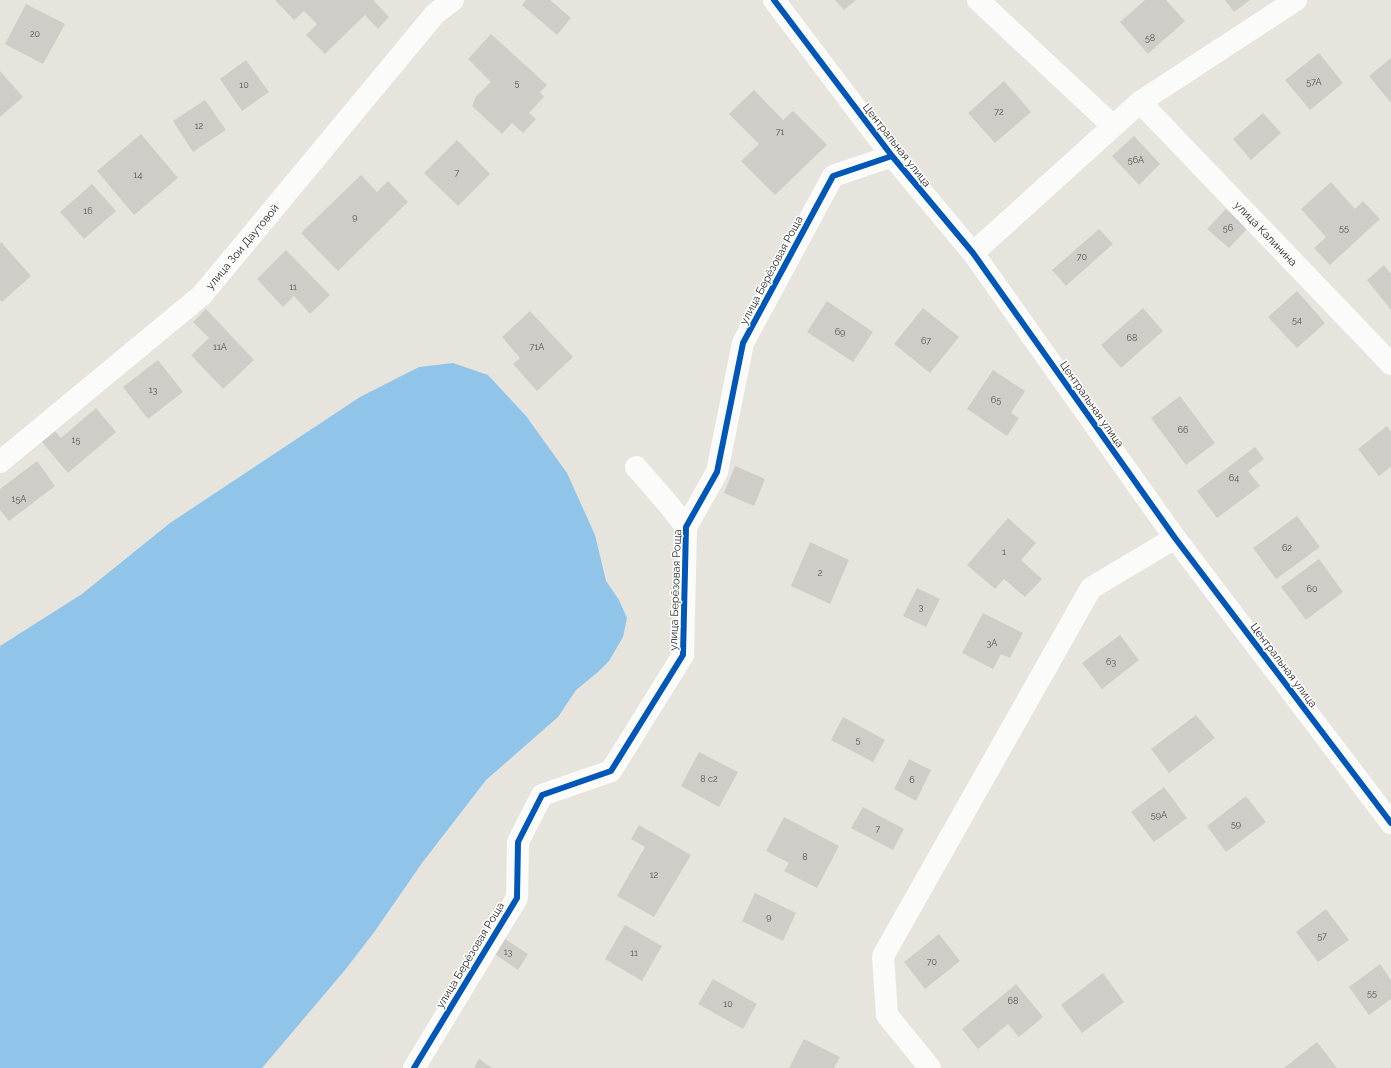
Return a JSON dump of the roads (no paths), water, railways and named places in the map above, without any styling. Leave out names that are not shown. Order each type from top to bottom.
[{"type":"street","name":"улица Зои Даутовой","points":[[0,462],[202,295],[435,14],[453,0]]},
{"type":"street","name":"Центральная улица","points":[[774,0],[892,156],[973,253],[1175,538],[1391,823]]},
{"type":"street","points":[[978,0],[1113,126]]},
{"type":"street","points":[[973,253],[1140,102],[1296,0]]},
{"type":"street","name":"улица Калинина","points":[[1140,102],[1391,364]]},
{"type":"street","name":"улица Берёзовая Роща","points":[[414,1068],[517,898],[518,842],[542,795],[611,771],[683,656],[686,527],[717,472],[743,343],[833,176],[892,156]]},
{"type":"street","points":[[636,468],[669,505],[686,527]]},
{"type":"street","points":[[930,1068],[887,1014],[883,956],[1092,588],[1175,538]]},
{"type":"water","points":[[453,363],[488,375],[526,416],[567,473],[595,535],[606,581],[619,600],[627,618],[623,637],[609,661],[576,690],[558,717],[486,780],[422,863],[375,931],[345,970],[262,1068],[0,1068],[0,646],[82,594],[170,523],[360,397],[419,367]]}]
